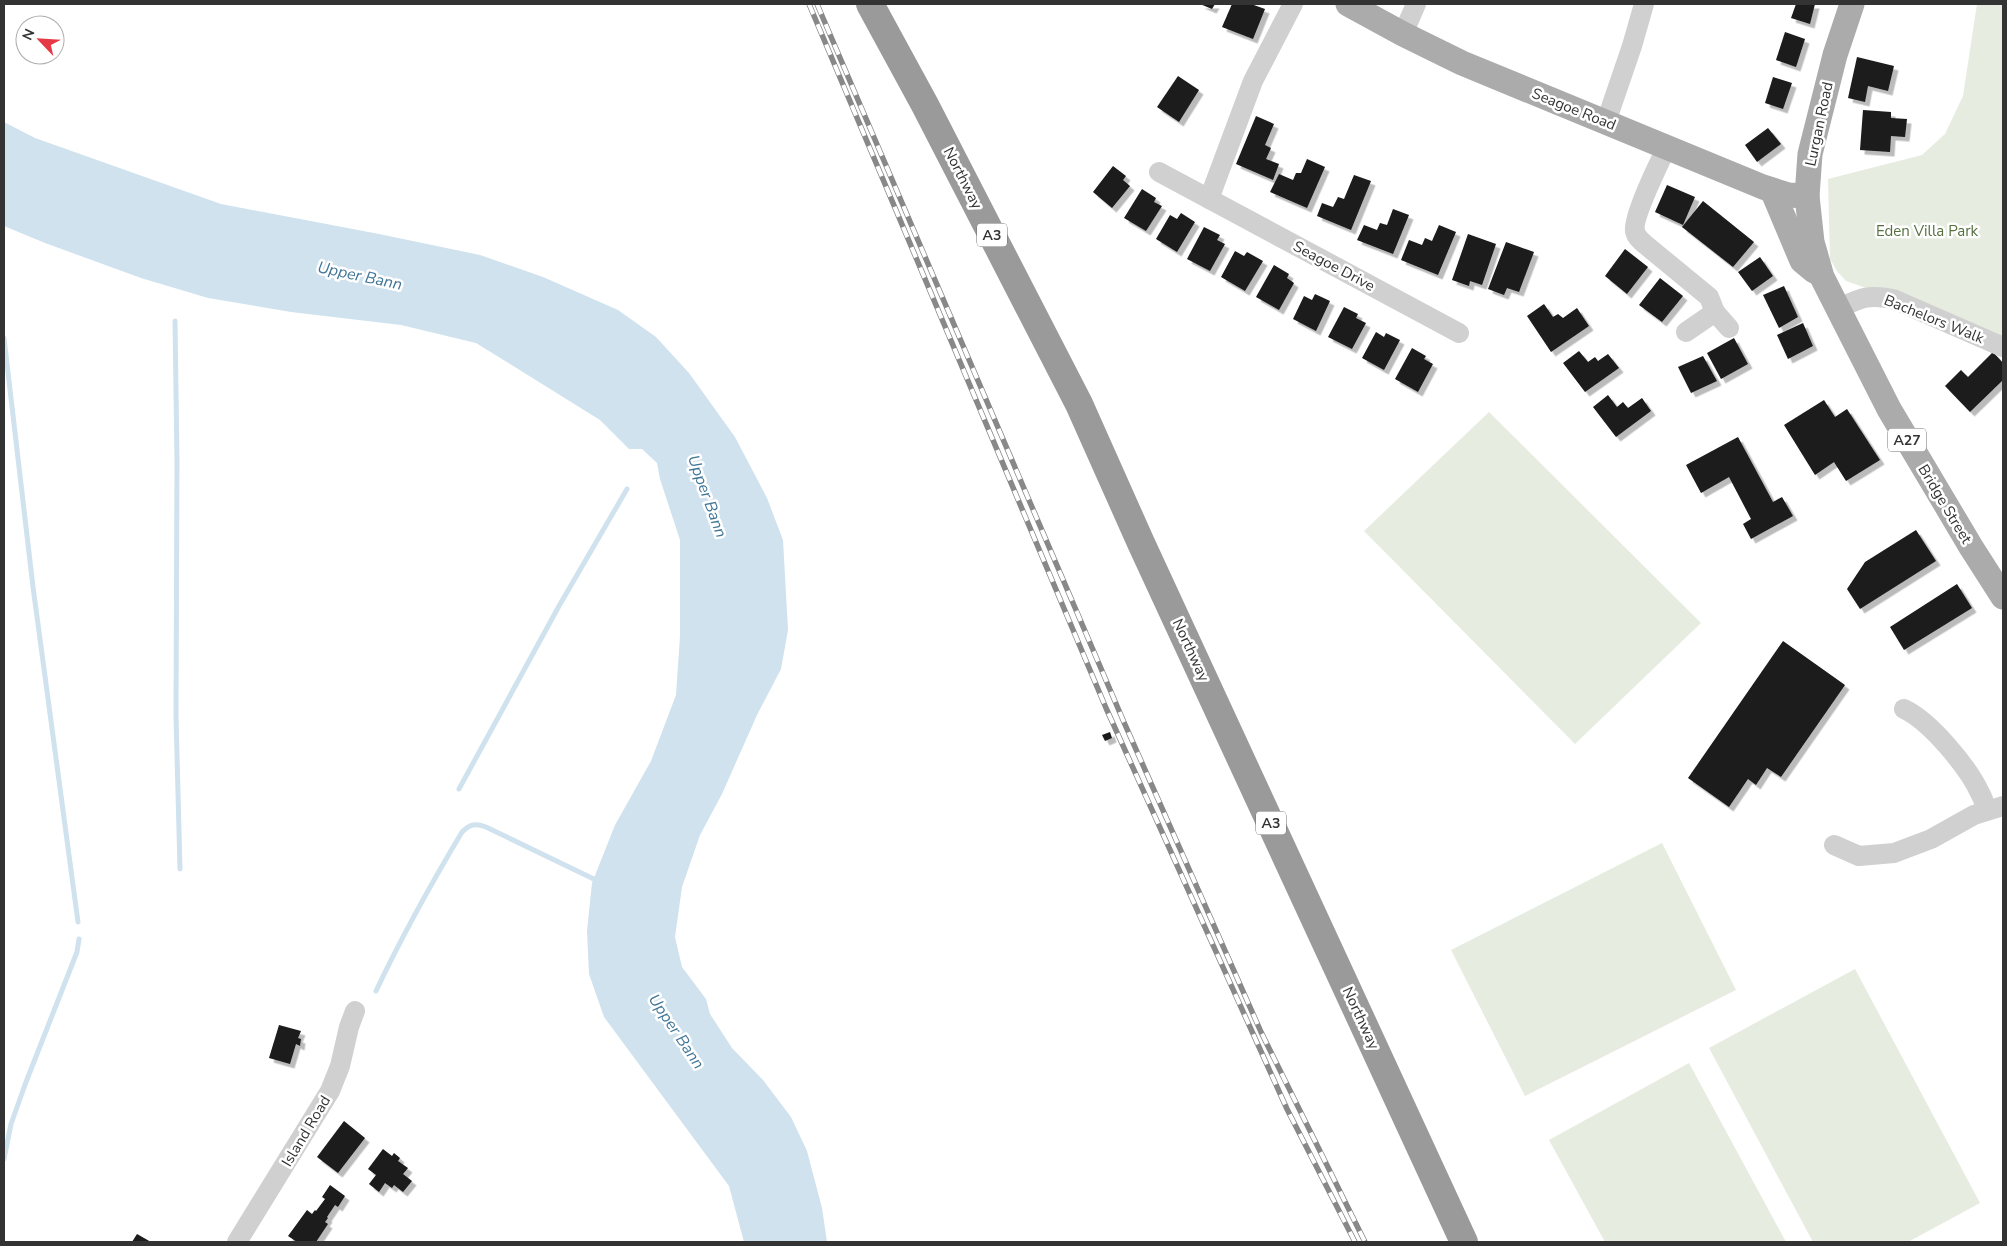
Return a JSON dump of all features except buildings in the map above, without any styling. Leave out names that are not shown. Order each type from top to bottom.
[{"type":"highway","name":"Northway","points":[[870,4],[1079,404],[1141,543],[1464,1242]]},
{"type":"highway","points":[[877,4],[890,42]]},
{"type":"highway","name":"Northway","points":[[892,4],[904,66]]},
{"type":"main road","name":"Seagoe Road","points":[[1348,4],[1462,63],[1772,190],[1788,195],[1807,196]]},
{"type":"main road","name":"Lurgan Road","points":[[1822,277],[1812,242],[1807,196],[1810,154],[1835,55],[1852,4]]},
{"type":"main road","points":[[1772,190],[1802,262],[1822,277]]},
{"type":"main road","name":"Bridge Street","points":[[1822,277],[1900,429],[2003,597]]},
{"type":"street","points":[[1209,199],[1253,81],[1293,4]]},
{"type":"street","points":[[1403,34],[1416,4]]},
{"type":"street","points":[[1606,122],[1644,4]]},
{"type":"street","points":[[1667,147],[1637,215],[1635,230],[1638,238],[1709,297],[1715,312],[1729,328]]},
{"type":"street","name":"Seagoe Drive","points":[[1160,172],[1459,333]]},
{"type":"street","name":"Bachelors Walk","points":[[1837,309],[1863,297],[1878,296],[1893,299],[2003,347]]},
{"type":"street","points":[[1686,332],[1715,312]]},
{"type":"street","points":[[1834,845],[1859,856],[1894,853],[1931,840],[1974,815],[1995,809],[1982,794],[1972,777],[1928,727],[1916,715],[1904,709]]},
{"type":"street","name":"Island Road","points":[[237,1242],[330,1091],[340,1066],[348,1028],[355,1011]]},
{"type":"green space","name":"Eden Villa Park","points":[[1977,4],[2003,4],[2003,347],[1881,293],[1846,281],[1830,259],[1828,179],[1922,155],[1945,134],[1963,96]]},
{"type":"green space","points":[[1489,412],[1701,623],[1575,744],[1364,531]]},
{"type":"green space","points":[[1662,843],[1736,990],[1525,1096],[1451,950]]},
{"type":"green space","points":[[1855,969],[1980,1203],[1908,1242],[1813,1242],[1709,1048]]},
{"type":"green space","points":[[1689,1063],[1786,1242],[1605,1242],[1549,1140]]},
{"type":"water","name":"Upper Bann","points":[[4,122],[35,138],[221,204],[480,255],[543,277],[618,310],[656,337],[689,373],[735,437],[767,498],[783,540],[788,630],[781,669],[757,715],[722,794],[700,835],[682,887],[675,937],[682,967],[706,999],[710,1014],[732,1048],[763,1080],[791,1117],[807,1151],[822,1208],[827,1242],[744,1242],[729,1186],[604,1017],[589,974],[587,931],[592,883],[615,825],[651,761],[676,695],[680,636],[680,540],[660,479],[657,463],[642,449],[629,449],[600,420],[476,343],[401,325],[291,312],[208,298],[141,278],[4,226]]},
{"type":"waterway","points":[[175,321],[177,460],[176,716],[180,869]]},
{"type":"waterway","points":[[4,338],[33,587],[78,922]]},
{"type":"waterway","points":[[459,789],[559,606],[627,489]]},
{"type":"waterway","points":[[376,991],[406,930],[439,871],[462,832],[470,826],[479,825],[486,827],[600,882]]},
{"type":"waterway","points":[[4,1159],[11,1124],[77,952],[79,939]]},
{"type":"railway","points":[[809,4],[1106,708],[1287,1109],[1355,1242]]},
{"type":"railway","points":[[817,4],[1123,720],[1261,1032],[1365,1242]]}]
